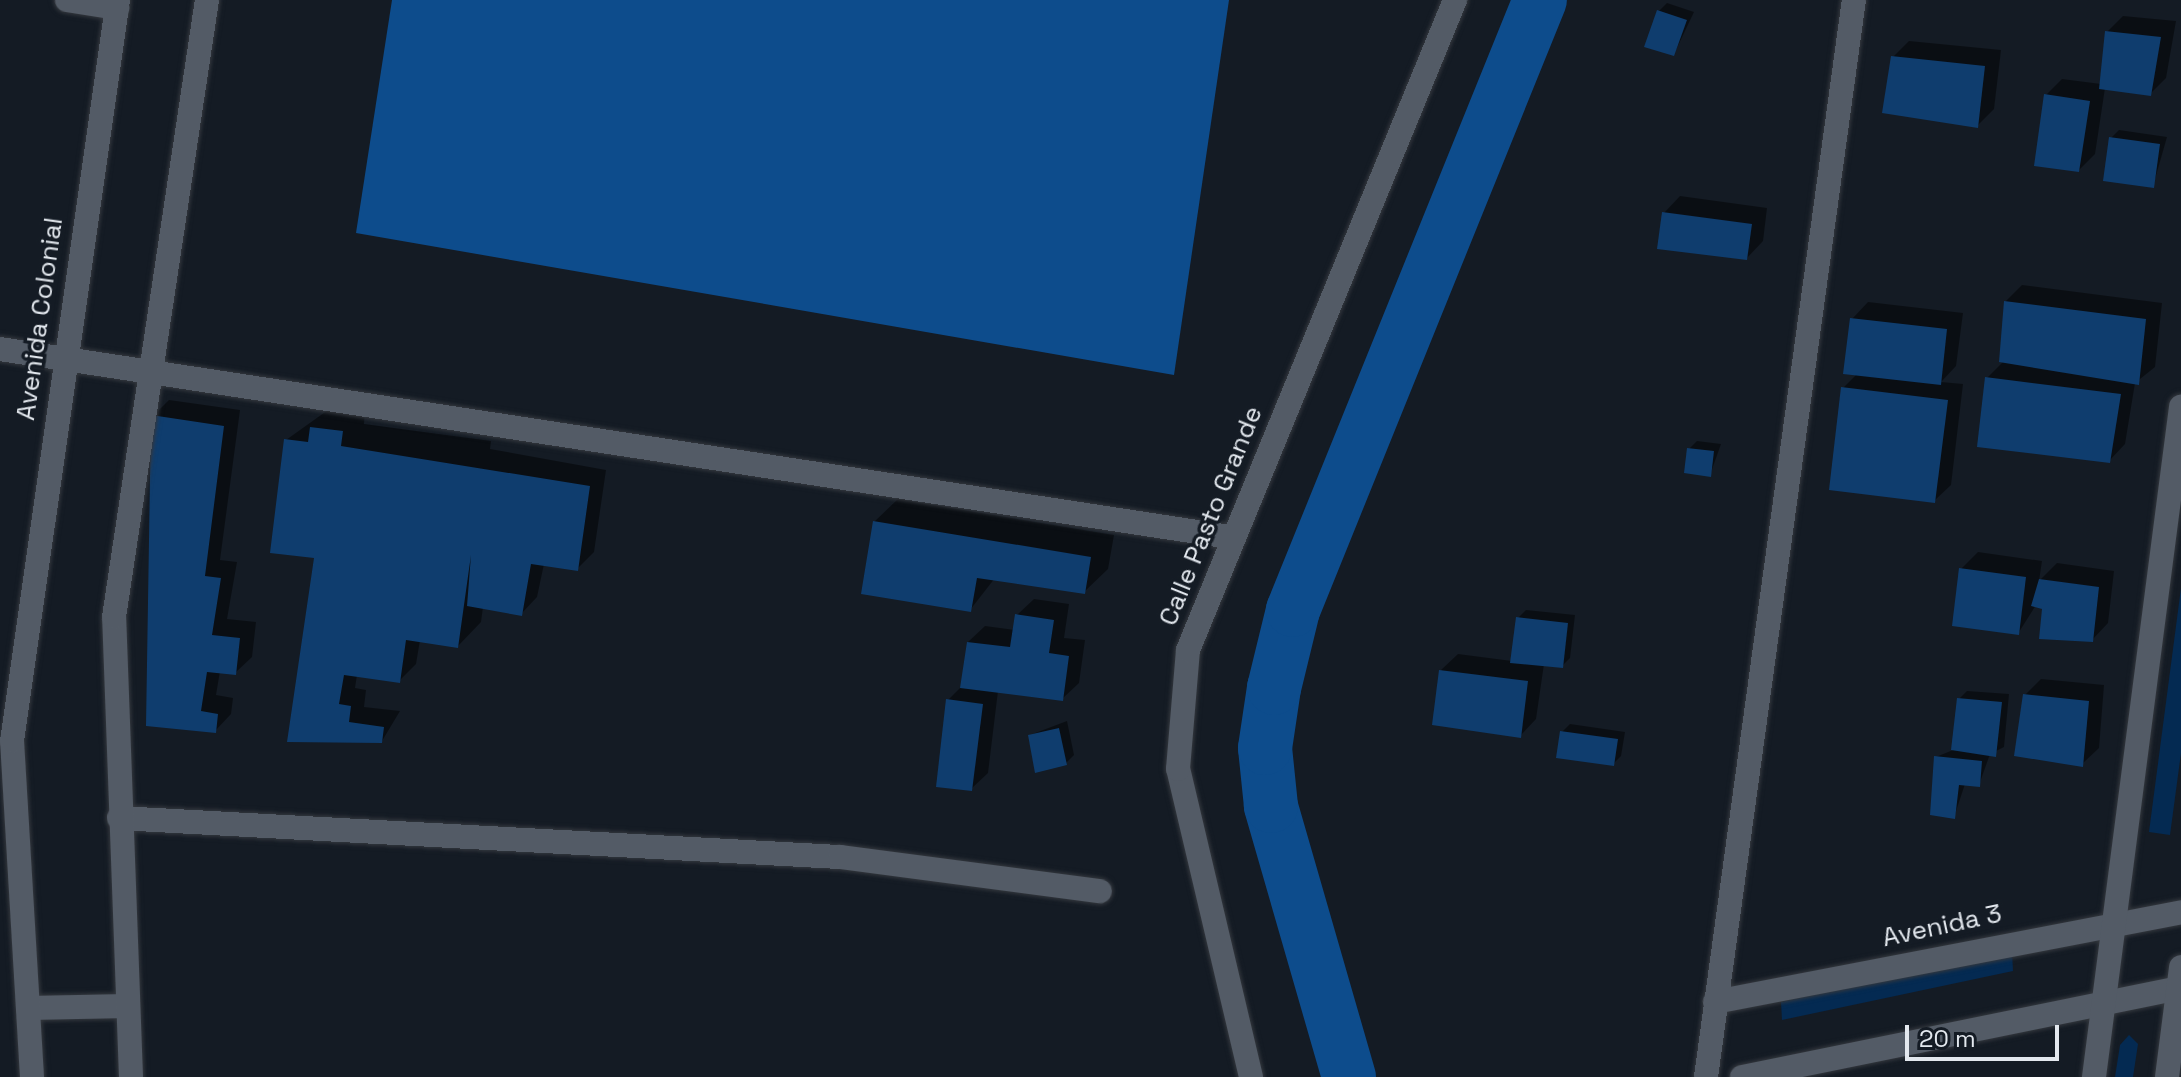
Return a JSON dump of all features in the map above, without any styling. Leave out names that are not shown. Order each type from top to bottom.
[{"type":"street","points":[[67,0],[117,4]]},
{"type":"street","points":[[131,1077],[119,818],[114,617],[148,371],[207,0]]},
{"type":"street","name":"Calle Pasto Grande","points":[[1251,1077],[1178,769],[1188,650],[1230,537],[1455,0]]},
{"type":"street","points":[[1706,1077],[1854,0]]},
{"type":"street","name":"Avenida Colonial","points":[[32,1077],[6,740],[61,358],[117,4]]},
{"type":"street","points":[[0,349],[1230,537]]},
{"type":"street","points":[[2094,1077],[2181,407]]},
{"type":"street","points":[[119,818],[840,857],[1100,891]]},
{"type":"street","name":"Avenida 3","points":[[1715,1002],[2115,920],[2181,912]]},
{"type":"street","points":[[1742,1077],[2105,1000],[2180,981],[2167,1077]]},
{"type":"street","points":[[28,1008],[128,1006]]},
{"type":"shaded area","points":[[392,0],[1229,0],[1174,375],[356,233]]},
{"type":"shaded area","points":[[2181,588],[2181,753],[2170,835],[2149,832]]},
{"type":"shaded area","points":[[2012,952],[2013,971],[1782,1020],[1781,1002]]},
{"type":"shaded area","points":[[2129,1035],[2138,1044],[2133,1077],[2115,1077],[2120,1045]]},
{"type":"building","points":[[1657,10],[1687,20],[1674,56],[1644,47]]},
{"type":"building","points":[[2105,31],[2161,37],[2151,96],[2099,89]]},
{"type":"building","points":[[1891,56],[1985,66],[1978,128],[1882,113]]},
{"type":"building","points":[[2044,94],[2090,101],[2079,172],[2034,166]]},
{"type":"building","points":[[2109,137],[2160,144],[2154,188],[2103,181]]},
{"type":"building","points":[[1662,212],[1752,224],[1747,260],[1657,249]]},
{"type":"building","points":[[2004,301],[2146,319],[2139,385],[1999,362]]},
{"type":"building","points":[[1850,318],[1947,329],[1941,385],[1843,374]]},
{"type":"building","points":[[1985,377],[2121,394],[2110,463],[1977,447]]},
{"type":"building","points":[[1841,387],[1948,400],[1935,503],[1829,490]]},
{"type":"building","points":[[151,415],[224,426],[205,576],[221,578],[212,635],[240,638],[236,675],[207,672],[201,711],[218,714],[216,733],[146,726]]},
{"type":"building","points":[[310,427],[343,431],[341,446],[590,486],[578,571],[531,564],[522,616],[467,606],[471,555],[458,648],[406,640],[400,683],[344,675],[339,704],[351,706],[349,722],[384,727],[382,743],[287,742],[314,558],[270,553],[284,439],[308,442]]},
{"type":"building","points":[[1687,448],[1714,451],[1711,477],[1684,473]]},
{"type":"building","points":[[873,521],[1091,557],[1085,594],[977,578],[971,612],[861,594]]},
{"type":"building","points":[[1959,568],[2026,577],[2019,635],[1952,626]]},
{"type":"building","points":[[2039,579],[2099,587],[2093,642],[2039,639],[2042,609],[2031,606]]},
{"type":"building","points":[[1015,614],[1054,620],[1049,653],[1069,656],[1063,701],[960,688],[967,642],[1010,647]]},
{"type":"building","points":[[1516,617],[1568,623],[1563,668],[1510,663]]},
{"type":"building","points":[[1439,670],[1528,681],[1521,738],[1432,725]]},
{"type":"building","points":[[2023,694],[2089,701],[2083,767],[2014,756]]},
{"type":"building","points":[[1957,698],[2002,702],[1996,757],[1951,750]]},
{"type":"building","points":[[946,699],[983,704],[972,791],[936,787]]},
{"type":"building","points":[[1059,728],[1067,765],[1035,773],[1028,735]]},
{"type":"building","points":[[1560,731],[1618,739],[1614,766],[1556,758]]},
{"type":"building","points":[[1934,756],[1982,761],[1980,787],[1959,785],[1955,819],[1930,815]]},
{"type":"waterway","points":[[1349,1077],[1271,806],[1265,748],[1274,688],[1293,610],[1540,0]]}]
